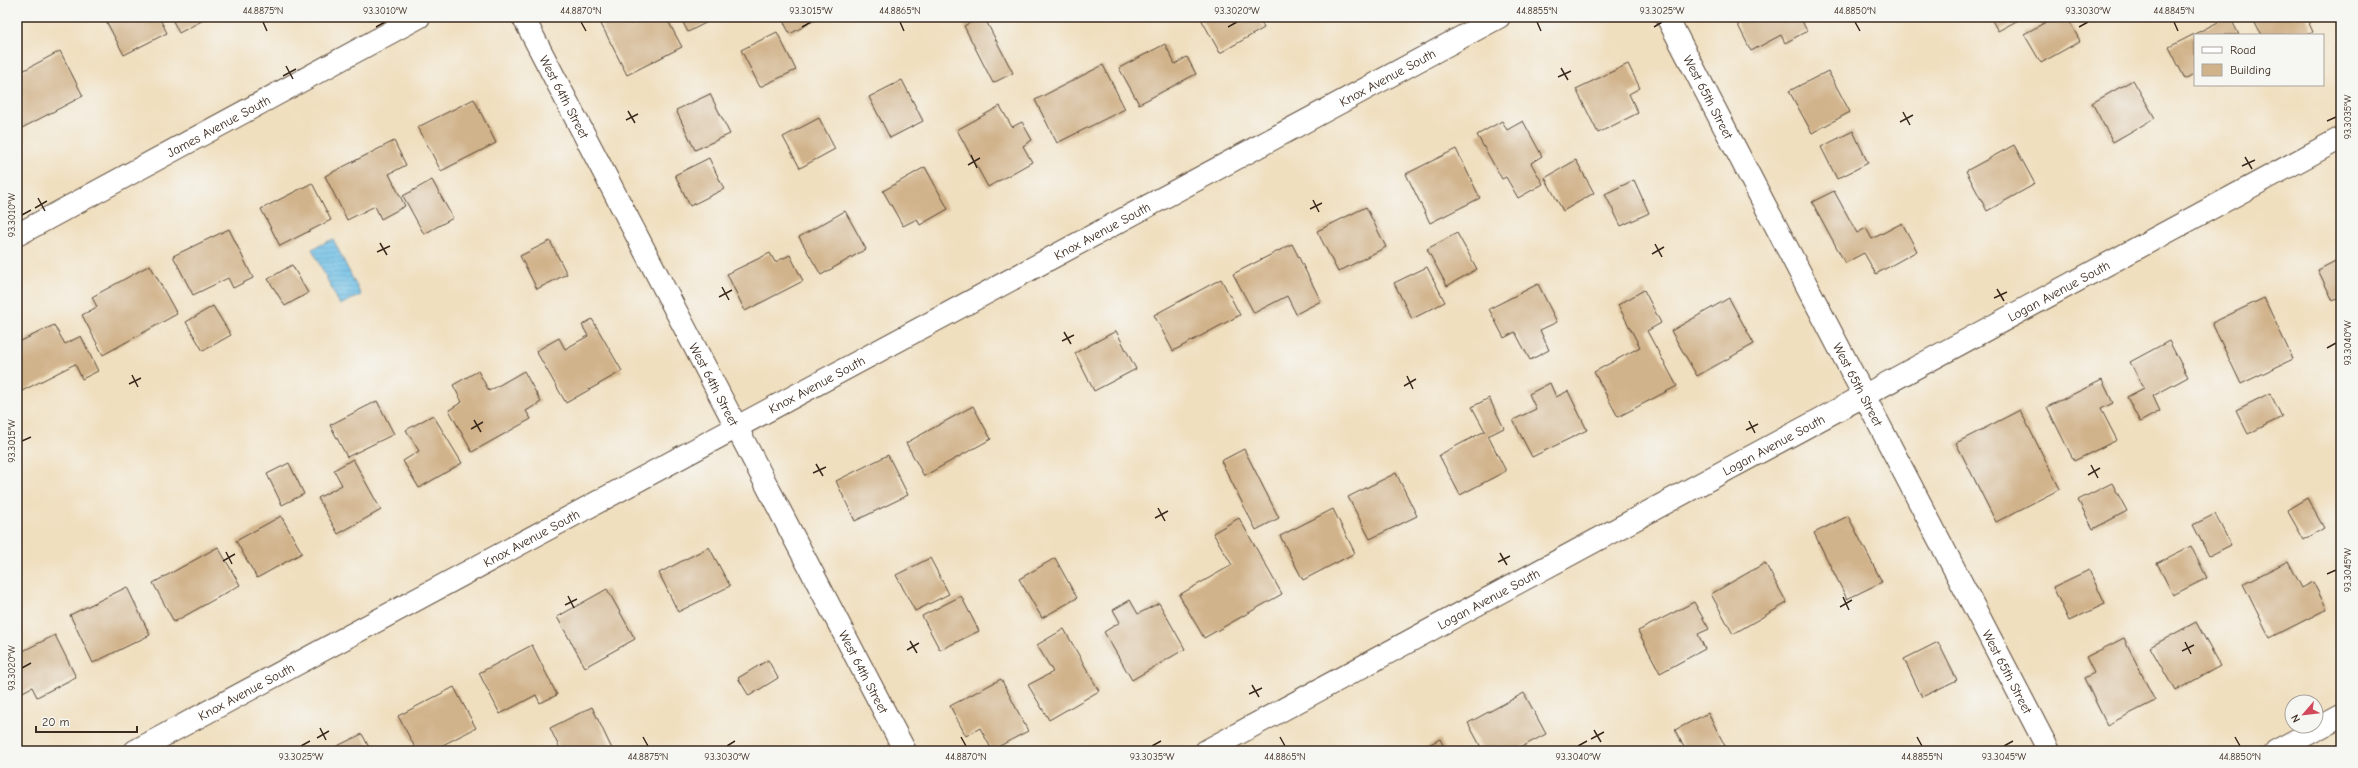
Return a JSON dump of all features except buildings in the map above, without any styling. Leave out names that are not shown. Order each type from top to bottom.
[{"type":"street","name":"James Avenue South","points":[[17,235],[419,17]]},
{"type":"street","name":"West 64th Street","points":[[523,17],[905,751]]},
{"type":"street","name":"Knox Avenue South","points":[[135,751],[1499,17]]},
{"type":"street","name":"West 65th Street","points":[[1667,17],[2049,751]]},
{"type":"street","name":"Logan Avenue South","points":[[1206,751],[2341,138]]},
{"type":"street","points":[[2276,751],[2341,716]]},
{"type":"water","points":[[333,239],[361,295],[340,305],[312,249]]}]
